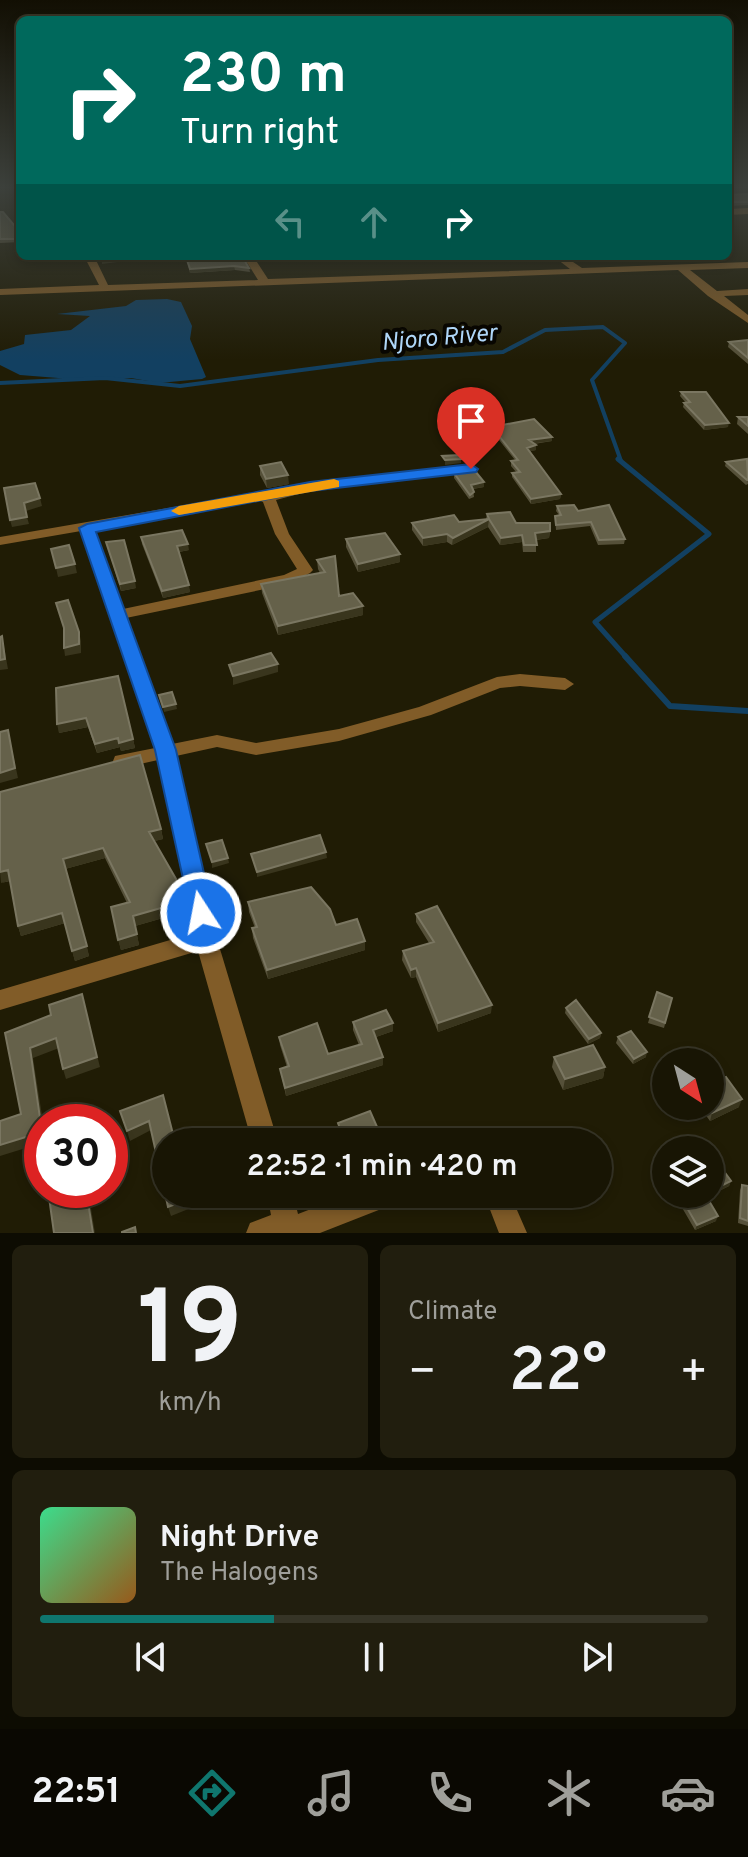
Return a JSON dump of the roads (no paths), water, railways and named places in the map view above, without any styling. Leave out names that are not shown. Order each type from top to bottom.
[{"type":"street","points":[[91,260],[106,290]]},
{"type":"street","points":[[251,260],[266,284]]},
{"type":"street","points":[[564,260],[580,271]]},
{"type":"street","points":[[724,260],[733,265]]},
{"type":"street","points":[[0,292],[748,265]]},
{"type":"street","points":[[680,267],[748,320]]},
{"type":"street","points":[[712,294],[748,292]]},
{"type":"street","points":[[0,541],[255,496],[266,498],[310,487],[471,469]]},
{"type":"street","points":[[116,615],[301,575],[305,570],[282,534],[266,498]]},
{"type":"street","points":[[87,528],[165,750],[206,939],[261,1128]]},
{"type":"street","points":[[105,766],[165,750],[217,741],[256,749],[299,743],[399,720],[497,683],[520,680],[565,684]]},
{"type":"street","points":[[0,1000],[206,939]]},
{"type":"street","points":[[280,1208],[281,1230],[344,1208]]},
{"type":"street","points":[[503,1208],[513,1233]]},
{"type":"water","points":[[136,300],[181,302],[192,326],[190,339],[206,377],[202,379],[159,383],[131,378],[58,378],[20,375],[0,365],[0,351],[24,344],[25,335],[71,330],[90,316],[57,314],[126,306]]},
{"type":"waterway","name":"Njoro River","points":[[0,383],[105,378],[180,386],[378,360],[503,352],[545,330],[603,327],[625,343],[592,380],[621,461]]},
{"type":"waterway","name":"Njoro River","points":[[618,459],[709,534],[595,622],[627,658]]},
{"type":"waterway","name":"Njoro River","points":[[625,656],[670,706],[748,711]]}]
